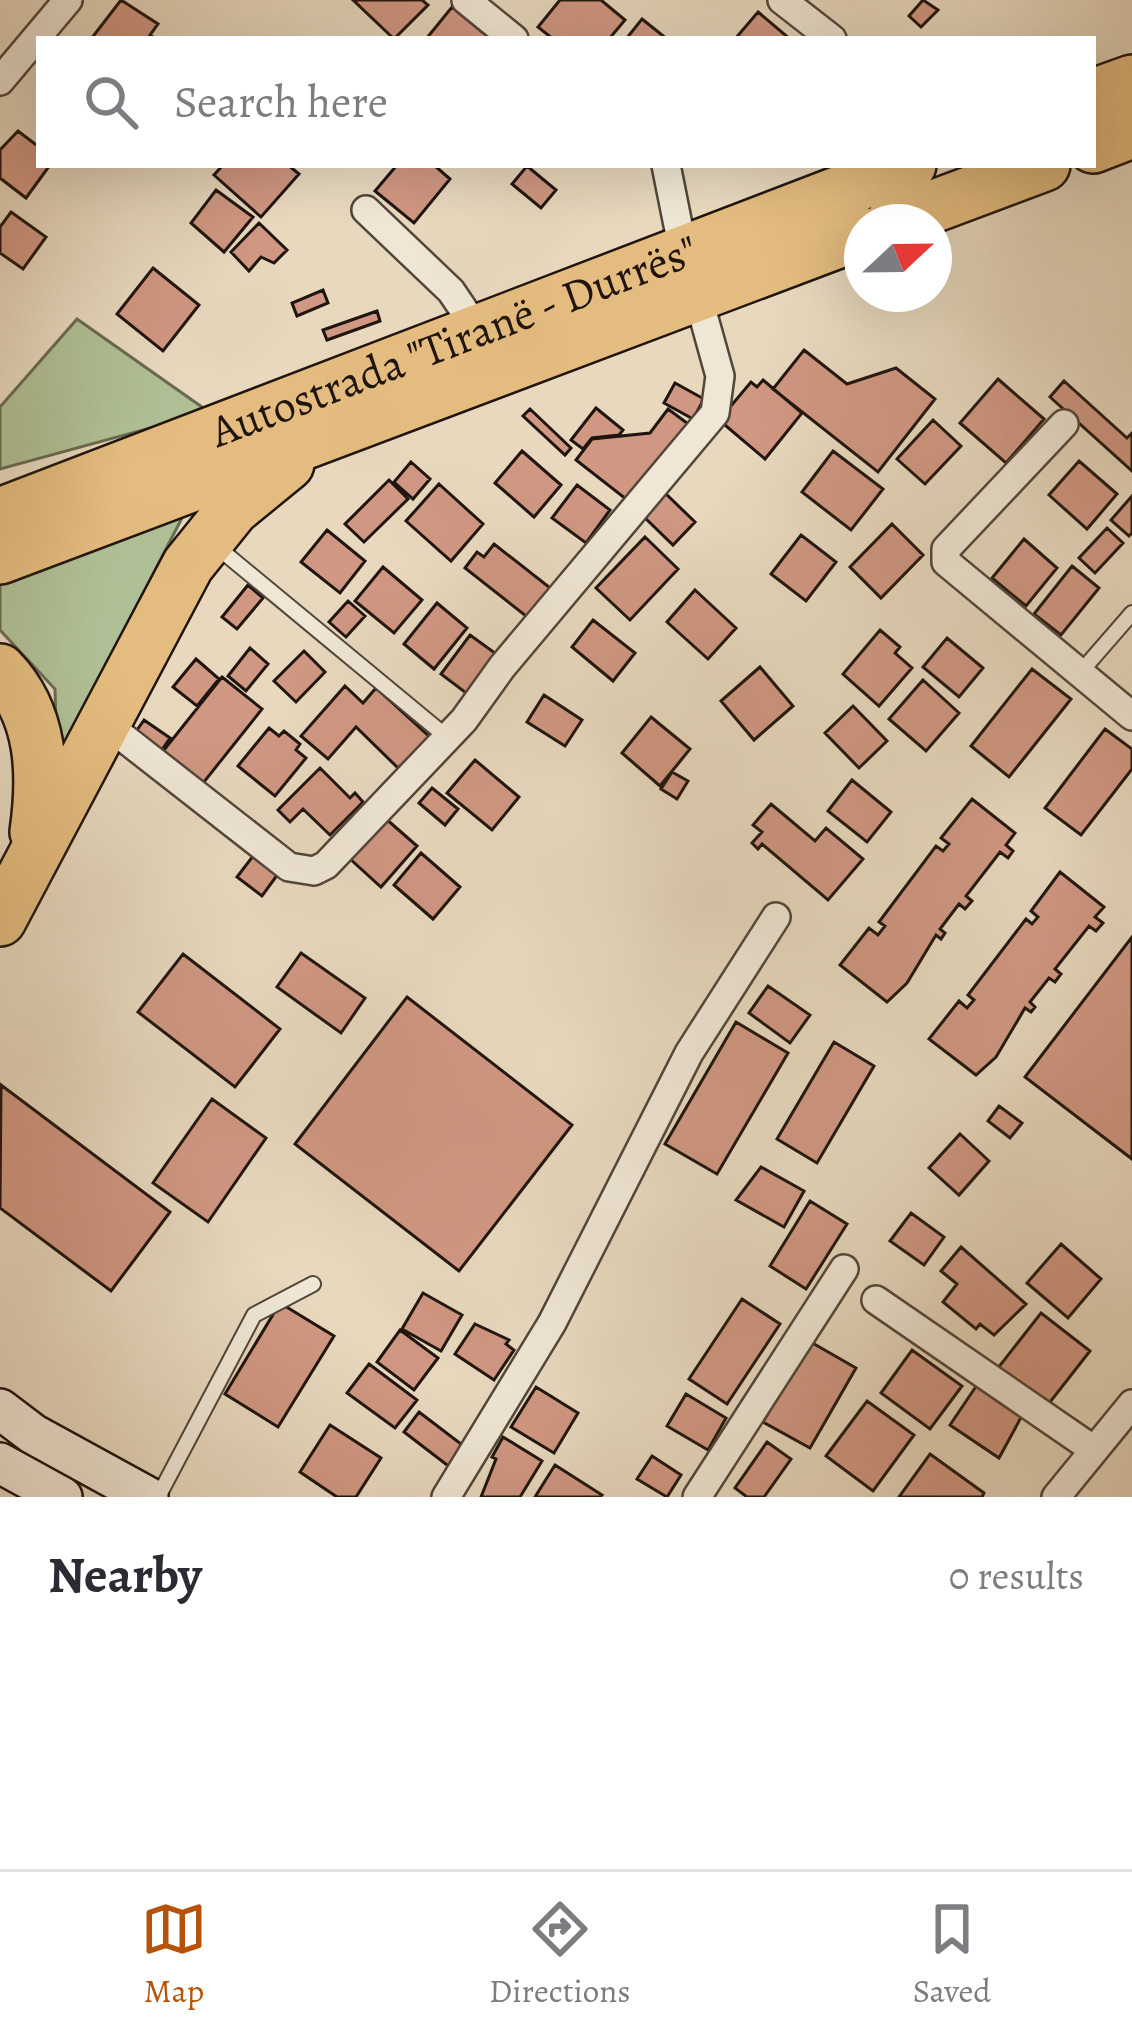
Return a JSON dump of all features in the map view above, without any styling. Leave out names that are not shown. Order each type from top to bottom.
[{"type":"highway","points":[[1096,94],[1132,81]]},
{"type":"highway","points":[[1096,146],[1132,132]]},
{"type":"highway","name":"Autostrada \"Tiranë - Durrës\"","points":[[0,558],[338,429],[690,272],[904,168]]},
{"type":"highway","points":[[940,204],[1036,168]]},
{"type":"highway","name":"Autostrada \"Tiranë - Durrës\"","points":[[0,514],[478,332],[690,272],[844,237]]},
{"type":"highway","points":[[0,491],[64,476],[178,435],[248,420]]},
{"type":"highway","points":[[0,920],[101,720],[207,539],[265,479],[338,429]]},
{"type":"highway","points":[[0,670],[25,703],[38,746],[32,851]]},
{"type":"main road","points":[[0,1409],[148,1497]]},
{"type":"main road","points":[[0,1463],[62,1497]]},
{"type":"street","points":[[38,36],[68,0]]},
{"type":"street","points":[[466,0],[510,36]]},
{"type":"street","points":[[782,0],[828,36]]},
{"type":"street","points":[[0,81],[36,38]]},
{"type":"street","points":[[101,720],[301,872],[326,865],[448,738],[715,413],[721,376],[690,272],[667,168]]},
{"type":"street","points":[[366,210],[451,291],[478,332]]},
{"type":"street","points":[[1064,424],[946,550],[946,562],[1132,716]]},
{"type":"street","points":[[446,1497],[552,1323],[689,1053],[776,917]]},
{"type":"street","points":[[697,1497],[844,1269]]},
{"type":"street","points":[[876,1300],[1094,1450]]},
{"type":"street","points":[[1056,1497],[1132,1404]]},
{"type":"lane","points":[[207,539],[448,738]]},
{"type":"lane","points":[[1078,674],[1132,614]]},
{"type":"lane","points":[[158,1497],[254,1315],[313,1284]]},
{"type":"green space","points":[[77,319],[209,412],[0,469],[0,407]]},
{"type":"green space","points":[[183,516],[57,760],[55,689],[0,630],[0,584]]},
{"type":"building","points":[[121,0],[158,24],[152,36],[93,36]]},
{"type":"building","points":[[353,0],[422,0],[428,5],[397,36],[391,36]]},
{"type":"building","points":[[560,0],[601,0],[625,20],[612,36],[549,36],[538,27]]},
{"type":"building","points":[[923,0],[938,10],[921,27],[909,16]]},
{"type":"building","points":[[452,7],[487,36],[428,36]]},
{"type":"building","points":[[758,12],[786,36],[738,36]]},
{"type":"building","points":[[642,19],[663,36],[628,36]]},
{"type":"building","points":[[18,131],[36,145],[36,168],[48,168],[26,198],[0,178],[0,150]]},
{"type":"building","points":[[220,168],[292,168],[299,174],[261,217],[214,175]]},
{"type":"building","points":[[394,168],[437,168],[450,179],[414,223],[375,191]]},
{"type":"building","points":[[529,168],[556,190],[541,208],[512,184]]},
{"type":"building","points":[[216,190],[253,217],[224,252],[191,223]]},
{"type":"building","points":[[11,212],[46,237],[23,269],[0,253],[0,227]]},
{"type":"building","points":[[259,223],[287,250],[274,263],[261,257],[249,271],[231,252]]},
{"type":"building","points":[[153,268],[199,305],[163,351],[117,314]]},
{"type":"building","points":[[323,290],[328,303],[297,316],[292,303]]},
{"type":"building","points":[[377,311],[380,321],[327,340],[323,330]]},
{"type":"building","points":[[804,350],[847,384],[896,368],[935,399],[878,472],[773,389]]},
{"type":"building","points":[[998,379],[1044,419],[1006,463],[960,423]]},
{"type":"building","points":[[763,380],[802,413],[765,459],[719,420],[751,382],[757,387]]},
{"type":"building","points":[[1064,381],[1127,438],[1132,433],[1132,471],[1050,397]]},
{"type":"building","points":[[675,383],[704,399],[693,419],[664,403]]},
{"type":"building","points":[[596,408],[623,430],[619,435],[592,438],[583,449],[571,440]]},
{"type":"building","points":[[530,409],[571,448],[565,455],[523,416]]},
{"type":"building","points":[[668,409],[691,426],[631,503],[576,460],[592,439],[650,433]]},
{"type":"building","points":[[933,420],[961,446],[925,484],[897,459]]},
{"type":"building","points":[[522,451],[561,485],[534,517],[495,483]]},
{"type":"building","points":[[833,451],[883,489],[851,530],[802,492]]},
{"type":"building","points":[[1079,461],[1117,494],[1087,529],[1049,495]]},
{"type":"building","points":[[411,462],[430,479],[413,499],[394,482]]},
{"type":"building","points":[[389,480],[408,499],[364,542],[345,524]]},
{"type":"building","points":[[439,484],[483,524],[451,561],[406,521]]},
{"type":"building","points":[[577,485],[610,510],[586,543],[552,518]]},
{"type":"building","points":[[664,492],[695,522],[673,545],[642,515]]},
{"type":"building","points":[[1132,496],[1132,533],[1129,536],[1111,520]]},
{"type":"building","points":[[892,524],[923,555],[881,598],[850,567]]},
{"type":"building","points":[[1107,528],[1123,543],[1095,573],[1079,558]]},
{"type":"building","points":[[327,530],[365,561],[340,593],[301,562]]},
{"type":"building","points":[[801,535],[836,562],[806,601],[771,574]]},
{"type":"building","points":[[645,537],[678,569],[630,620],[596,588]]},
{"type":"building","points":[[1024,539],[1057,568],[1026,606],[992,578]]},
{"type":"building","points":[[494,544],[554,591],[531,620],[465,568],[477,552],[484,557]]},
{"type":"building","points":[[1072,566],[1099,588],[1061,635],[1034,614]]},
{"type":"building","points":[[383,567],[422,600],[394,633],[355,601]]},
{"type":"building","points":[[248,585],[263,598],[237,629],[222,617]]},
{"type":"building","points":[[695,590],[736,628],[708,659],[667,622]]},
{"type":"building","points":[[348,601],[365,616],[346,637],[329,622]]},
{"type":"building","points":[[437,603],[467,628],[434,669],[404,644]]},
{"type":"building","points":[[593,620],[635,653],[613,681],[572,647]]},
{"type":"building","points":[[880,630],[900,647],[895,653],[912,668],[879,706],[843,674]]},
{"type":"building","points":[[470,635],[499,656],[470,696],[441,674]]},
{"type":"building","points":[[947,638],[983,668],[959,697],[923,667]]},
{"type":"building","points":[[250,648],[268,664],[246,691],[228,676]]},
{"type":"building","points":[[304,651],[325,672],[296,702],[274,681]]},
{"type":"building","points":[[196,659],[219,679],[197,706],[173,687]]},
{"type":"building","points":[[760,667],[793,706],[754,740],[721,701]]},
{"type":"building","points":[[1032,669],[1071,699],[1009,777],[971,746]]},
{"type":"building","points":[[222,677],[262,709],[200,787],[160,755]]},
{"type":"building","points":[[923,680],[959,713],[926,751],[889,719]]},
{"type":"building","points":[[345,686],[363,703],[376,688],[432,739],[398,768],[356,727],[328,759],[301,736]]},
{"type":"building","points":[[544,695],[582,720],[565,746],[527,722]]},
{"type":"building","points":[[853,706],[887,741],[859,768],[825,733]]},
{"type":"building","points":[[651,717],[690,749],[660,786],[622,753]]},
{"type":"building","points":[[144,720],[170,738],[161,751],[135,733]]},
{"type":"building","points":[[269,728],[279,736],[284,731],[300,744],[296,750],[306,758],[275,796],[238,766]]},
{"type":"building","points":[[1105,729],[1132,749],[1132,769],[1081,835],[1045,808]]},
{"type":"building","points":[[475,760],[519,797],[492,830],[447,793]]},
{"type":"building","points":[[320,768],[350,798],[355,793],[363,802],[330,835],[303,809],[290,822],[278,810]]},
{"type":"building","points":[[672,772],[688,781],[677,799],[661,789]]},
{"type":"building","points":[[852,780],[891,812],[867,842],[828,811]]},
{"type":"building","points":[[432,788],[458,809],[445,825],[419,803]]},
{"type":"building","points":[[972,799],[1015,833],[1006,845],[1013,851],[1008,858],[1000,852],[966,896],[972,901],[965,909],[959,904],[940,929],[945,933],[941,939],[936,935],[907,983],[887,1002],[840,965],[869,928],[878,935],[885,926],[879,922],[936,846],[943,851],[949,844],[941,838]]},
{"type":"building","points":[[771,804],[815,841],[826,828],[863,859],[828,900],[762,844],[758,849],[752,843],[762,832],[753,825]]},
{"type":"building","points":[[385,818],[417,846],[381,887],[349,858]]},
{"type":"building","points":[[421,853],[460,887],[433,919],[394,885]]},
{"type":"building","points":[[253,856],[278,874],[262,896],[237,877]]},
{"type":"building","points":[[1060,872],[1104,907],[1095,917],[1103,923],[1096,931],[1089,926],[1055,969],[1061,974],[1055,982],[1049,978],[1030,1002],[1035,1007],[1031,1012],[1025,1008],[996,1057],[976,1075],[929,1039],[959,1001],[967,1008],[974,1000],[968,995],[1026,919],[1032,924],[1038,917],[1031,911]]},
{"type":"building","points":[[1132,937],[1132,1159],[1025,1077]]},
{"type":"building","points":[[301,953],[365,998],[341,1033],[277,987]]},
{"type":"building","points":[[183,954],[280,1029],[235,1087],[138,1012]]},
{"type":"building","points":[[768,986],[810,1015],[790,1043],[749,1013]]},
{"type":"building","points":[[407,997],[572,1125],[459,1271],[295,1144]]},
{"type":"building","points":[[736,1022],[788,1053],[717,1174],[665,1144]]},
{"type":"building","points":[[834,1042],[874,1066],[817,1163],[777,1139]]},
{"type":"building","points":[[1,1085],[170,1212],[111,1291],[0,1208]]},
{"type":"building","points":[[212,1099],[266,1138],[208,1222],[153,1183]]},
{"type":"building","points":[[999,1106],[1022,1123],[1010,1138],[988,1121]]},
{"type":"building","points":[[960,1134],[989,1161],[959,1195],[929,1168]]},
{"type":"building","points":[[761,1167],[804,1191],[784,1227],[736,1200]]},
{"type":"building","points":[[810,1201],[847,1224],[806,1289],[770,1266]]},
{"type":"building","points":[[911,1213],[944,1237],[924,1265],[890,1241]]},
{"type":"building","points":[[1061,1244],[1101,1279],[1068,1318],[1027,1283]]},
{"type":"building","points":[[961,1247],[1026,1304],[994,1335],[980,1324],[976,1329],[943,1302],[957,1284],[941,1271]]},
{"type":"building","points":[[423,1293],[462,1315],[441,1351],[402,1329]]},
{"type":"building","points":[[742,1299],[780,1324],[727,1404],[689,1379]]},
{"type":"building","points":[[280,1303],[334,1336],[278,1427],[225,1394]]},
{"type":"building","points":[[1041,1313],[1090,1351],[1047,1406],[998,1368]]},
{"type":"building","points":[[475,1324],[509,1340],[506,1344],[514,1350],[494,1380],[455,1354]]},
{"type":"building","points":[[400,1330],[438,1358],[414,1390],[377,1362]]},
{"type":"building","points":[[809,1341],[856,1368],[810,1448],[763,1422]]},
{"type":"building","points":[[912,1350],[962,1386],[930,1429],[881,1393]]},
{"type":"building","points":[[369,1364],[417,1400],[395,1428],[347,1393]]},
{"type":"building","points":[[979,1382],[1024,1412],[999,1458],[950,1425]]},
{"type":"building","points":[[536,1387],[578,1413],[554,1453],[511,1427]]},
{"type":"building","points":[[686,1394],[726,1418],[708,1450],[667,1426]]},
{"type":"building","points":[[867,1401],[914,1435],[873,1491],[826,1456]]},
{"type":"building","points":[[419,1412],[465,1447],[451,1468],[404,1432]]},
{"type":"building","points":[[330,1425],[381,1458],[356,1497],[337,1497],[300,1472]]},
{"type":"building","points":[[503,1437],[542,1461],[520,1497],[481,1497],[496,1459],[492,1457]]},
{"type":"building","points":[[767,1442],[791,1459],[764,1497],[747,1497],[735,1488]]},
{"type":"building","points":[[930,1454],[984,1493],[982,1497],[899,1497]]},
{"type":"building","points":[[652,1456],[681,1475],[667,1497],[637,1479]]},
{"type":"building","points":[[555,1465],[602,1495],[535,1497]]}]
